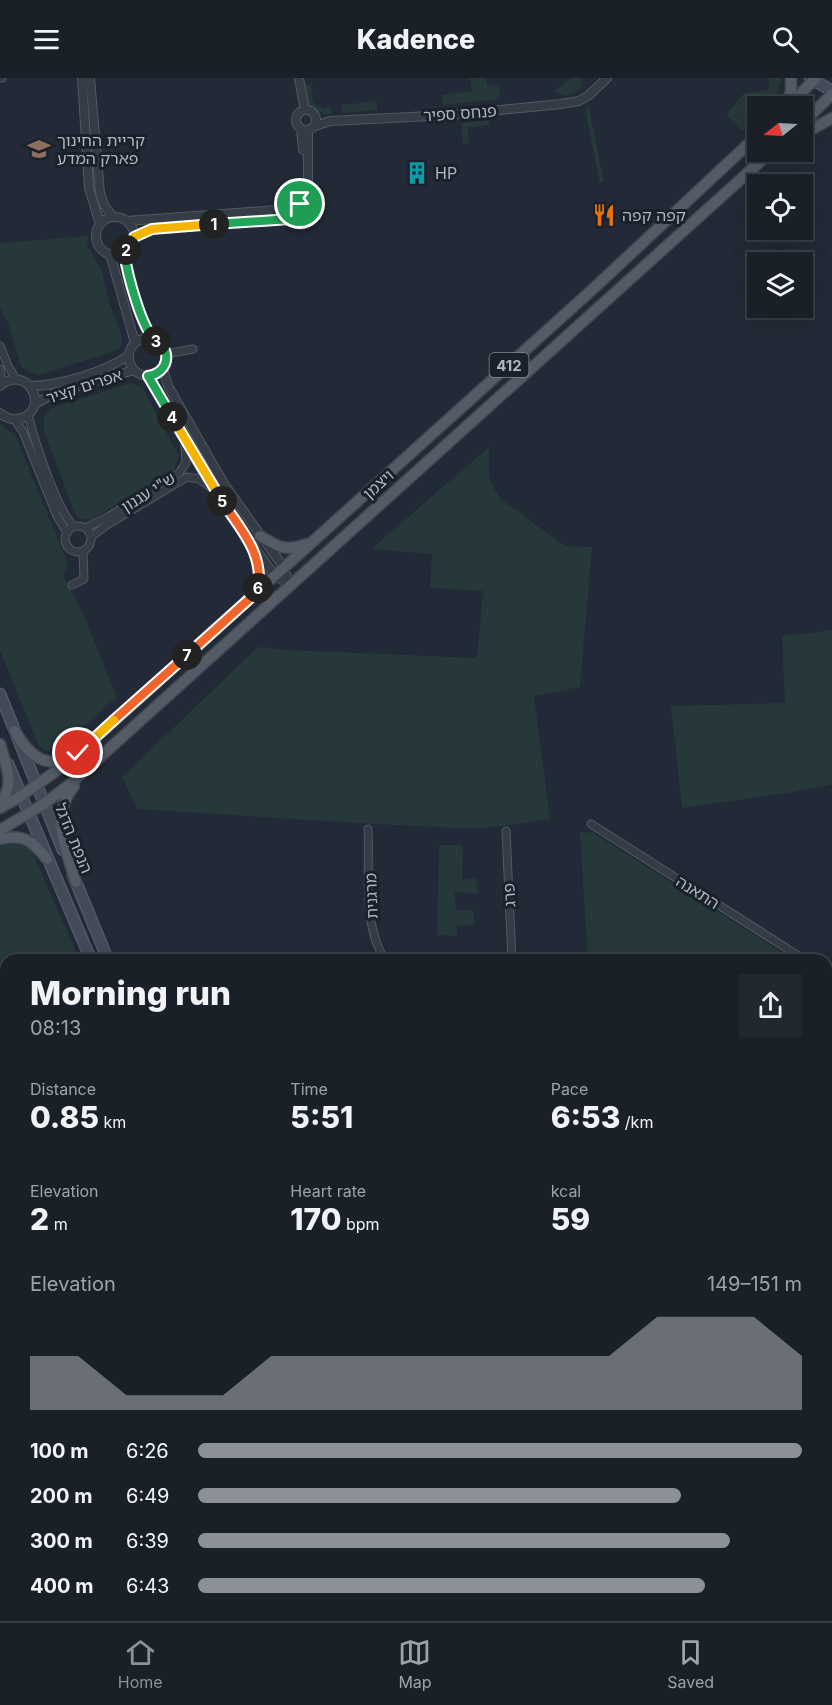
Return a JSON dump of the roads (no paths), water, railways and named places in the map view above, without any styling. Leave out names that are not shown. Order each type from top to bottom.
[{"type":"main road","points":[[790,96],[791,78]]},
{"type":"main road","points":[[797,96],[813,79],[832,92],[813,112]]},
{"type":"main road","points":[[813,129],[832,118]]},
{"type":"main road","name":"ויצמן","points":[[0,808],[37,786],[78,753],[592,289],[747,145]]},
{"type":"main road","name":"ויצמן","points":[[0,830],[44,804],[92,764],[759,162]]},
{"type":"main road","points":[[260,536],[277,546],[288,549],[313,542]]},
{"type":"main road","points":[[252,546],[260,573],[257,592]]},
{"type":"main road","name":"הנפת הדגל","points":[[0,694],[106,954]]},
{"type":"main road","points":[[15,731],[29,752],[45,761],[57,761],[78,753]]},
{"type":"main road","points":[[0,744],[9,783],[8,793],[0,803]]},
{"type":"main road","name":"הנפת הדגל","points":[[0,744],[88,954]]},
{"type":"main road","points":[[76,882],[62,832],[61,814],[66,798],[92,764]]},
{"type":"main road","points":[[0,839],[22,837],[33,843],[47,859]]},
{"type":"street","points":[[75,78],[82,78],[89,188],[100,224]]},
{"type":"street","points":[[90,78],[100,193],[104,205],[113,217],[127,221],[291,209],[304,206]]},
{"type":"street","points":[[291,209],[291,219],[296,224],[306,224],[311,217],[304,206],[310,126],[298,126],[296,120],[298,114],[305,110],[299,78]]},
{"type":"street","name":"פנחס ספיר","points":[[305,110],[311,111],[310,126],[330,121],[450,115],[561,104],[579,101],[607,78]]},
{"type":"street","points":[[113,217],[100,224],[96,232],[101,248],[110,254],[135,344]]},
{"type":"street","points":[[134,237],[152,229],[291,219]]},
{"type":"street","points":[[110,254],[124,252],[132,243],[133,231],[127,221]]},
{"type":"street","points":[[124,252],[131,284],[142,315],[153,339],[162,345],[166,354],[163,369],[168,386],[224,484],[284,568],[290,584]]},
{"type":"street","points":[[153,339],[144,339],[135,344],[129,355],[134,370],[138,373],[148,376],[163,369]]},
{"type":"street","points":[[0,346],[16,379],[30,386],[34,394],[34,404],[28,415],[15,420],[6,418],[0,413]]},
{"type":"street","points":[[166,354],[193,349]]},
{"type":"street","name":"אפרים קציר","points":[[30,386],[41,386],[70,379],[111,366],[129,355]]},
{"type":"street","points":[[0,369],[1,385],[16,379]]},
{"type":"street","name":"אפרים קציר","points":[[34,404],[44,397],[134,370]]},
{"type":"street","points":[[148,376],[214,490],[252,546],[275,576],[290,584]]},
{"type":"street","points":[[28,415],[33,434],[62,508],[74,527]]},
{"type":"street","points":[[15,420],[23,432],[57,516],[67,533],[66,541],[69,548],[76,552],[83,552],[90,545],[91,537],[85,528],[74,527],[67,533]]},
{"type":"street","name":"ש\"י עגנון","points":[[85,528],[106,518],[179,473],[186,463],[184,438]]},
{"type":"street","name":"ש\"י עגנון","points":[[91,537],[187,477],[199,478],[214,490]]},
{"type":"street","points":[[72,585],[84,579],[83,552]]},
{"type":"street","name":"התאנה","points":[[591,824],[796,954]]},
{"type":"street","name":"מרגנית","points":[[368,829],[371,925],[382,954]]},
{"type":"street","name":"פרג","points":[[506,831],[512,954]]},
{"type":"place","name":"קריית החינוך פארק המדע","points":[[39,149]]},
{"type":"place","name":"HP","points":[[417,173]]},
{"type":"place","name":"קפה קפה","points":[[604,215]]}]
